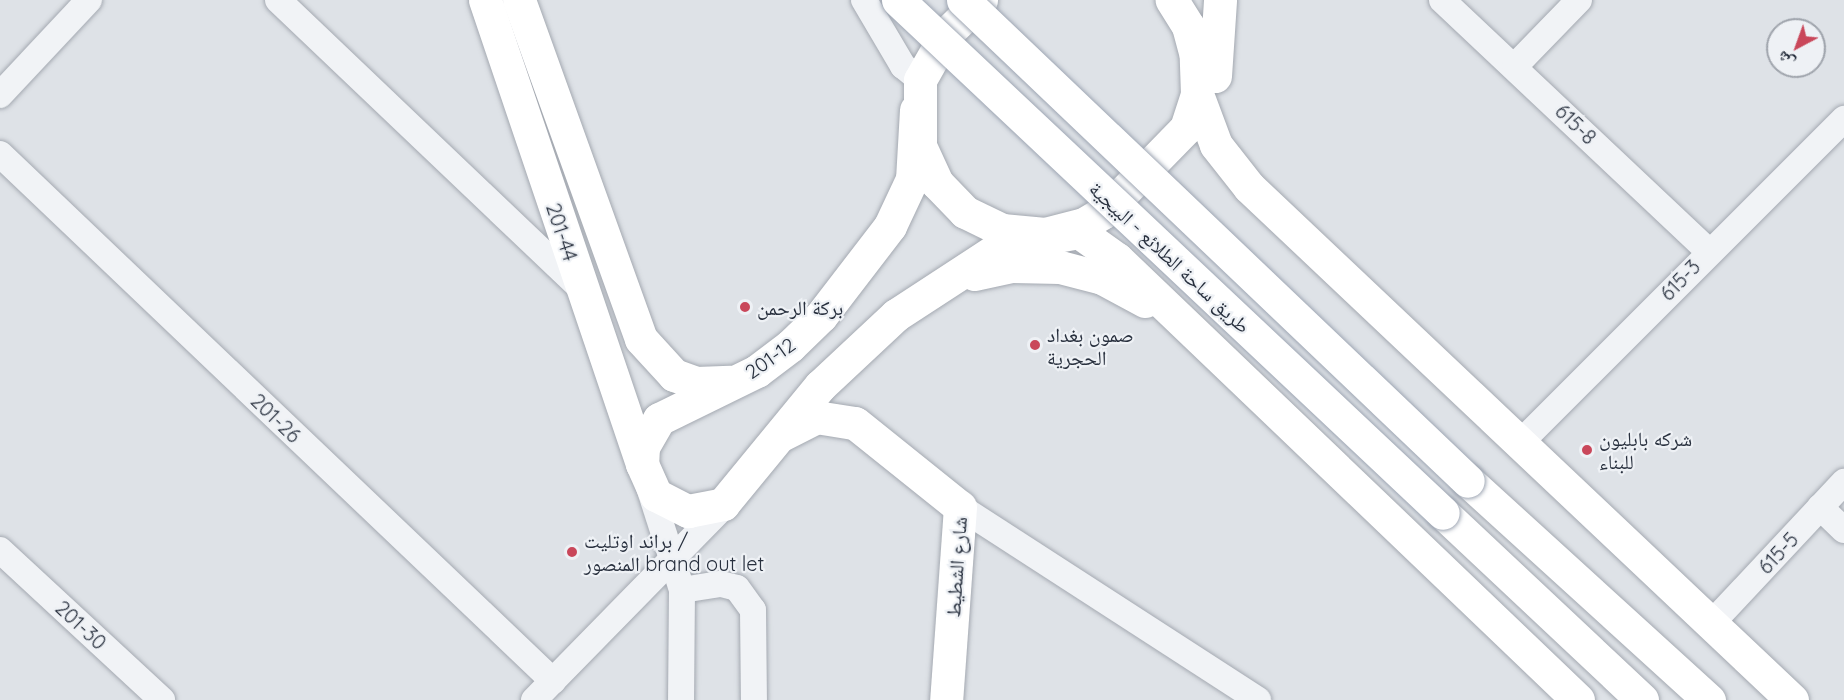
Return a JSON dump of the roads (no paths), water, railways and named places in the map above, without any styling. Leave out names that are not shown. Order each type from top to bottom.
[{"type":"main road","name":"201-44","points":[[485,0],[644,472]]},
{"type":"main road","points":[[519,0],[641,339],[674,375],[696,383],[728,383],[757,371]]},
{"type":"main road","name":"طريق ساحة الطلائع - البيجية","points":[[898,0],[1641,700]]},
{"type":"main road","points":[[963,0],[1468,481],[1709,700]]},
{"type":"main road","points":[[981,0],[946,34],[918,95],[928,165],[966,212],[1012,232],[1065,231],[1094,240],[1117,259],[1578,700]]},
{"type":"main road","points":[[1172,0],[1188,26],[1196,56]]},
{"type":"main road","points":[[1206,0],[1195,33],[1197,94],[1216,145],[1276,215],[1792,700]]},
{"type":"main road","points":[[1220,0],[1214,41],[1222,121],[1236,159],[1276,215]]},
{"type":"main road","points":[[644,472],[656,495],[688,511],[706,511],[736,492],[775,441],[868,339],[896,315],[973,260],[1002,246],[1065,231],[1104,212],[1148,172],[1186,128],[1197,94]]},
{"type":"main road","name":"201-12","points":[[644,472],[643,447],[659,419],[757,371],[821,316],[890,226],[912,179],[918,95]]},
{"type":"main road","points":[[896,315],[965,277],[1012,266],[1060,267],[1135,294],[1207,346]]},
{"type":"main road","points":[[868,339],[849,374],[847,391],[854,410],[875,438]]},
{"type":"main road","points":[[775,441],[816,417],[843,418],[875,438]]},
{"type":"main road","name":"شارع الشطيط","points":[[875,438],[960,507],[946,700]]},
{"type":"street","points":[[0,95],[89,0]]},
{"type":"street","points":[[278,0],[581,289]]},
{"type":"street","points":[[864,0],[918,95]]},
{"type":"street","name":"615-8","points":[[1442,0],[1515,66],[1708,251]]},
{"type":"street","points":[[1515,66],[1579,0]]},
{"type":"street","name":"615-3","points":[[1519,444],[1708,251],[1844,119]]},
{"type":"street","name":"201-26","points":[[0,154],[553,681]]},
{"type":"street","points":[[644,472],[675,561],[682,590],[681,700]]},
{"type":"street","name":"615-5","points":[[1711,624],[1844,482]]},
{"type":"street","points":[[534,700],[675,561],[736,492]]},
{"type":"street","points":[[960,507],[1257,700]]},
{"type":"street","points":[[1820,507],[1844,530]]},
{"type":"street","name":"201-30","points":[[0,550],[162,700]]},
{"type":"street","points":[[682,590],[721,584],[737,588],[753,610],[754,700]]},
{"type":"place","name":"بركة الرحمن","points":[[745,307]]},
{"type":"place","name":"صمون بغداد الحجرية","points":[[1035,345]]},
{"type":"place","name":"شركه بابليون للبناء","points":[[1587,450]]},
{"type":"place","name":"براند اوتليت / المنصور brand out let","points":[[572,552]]}]
